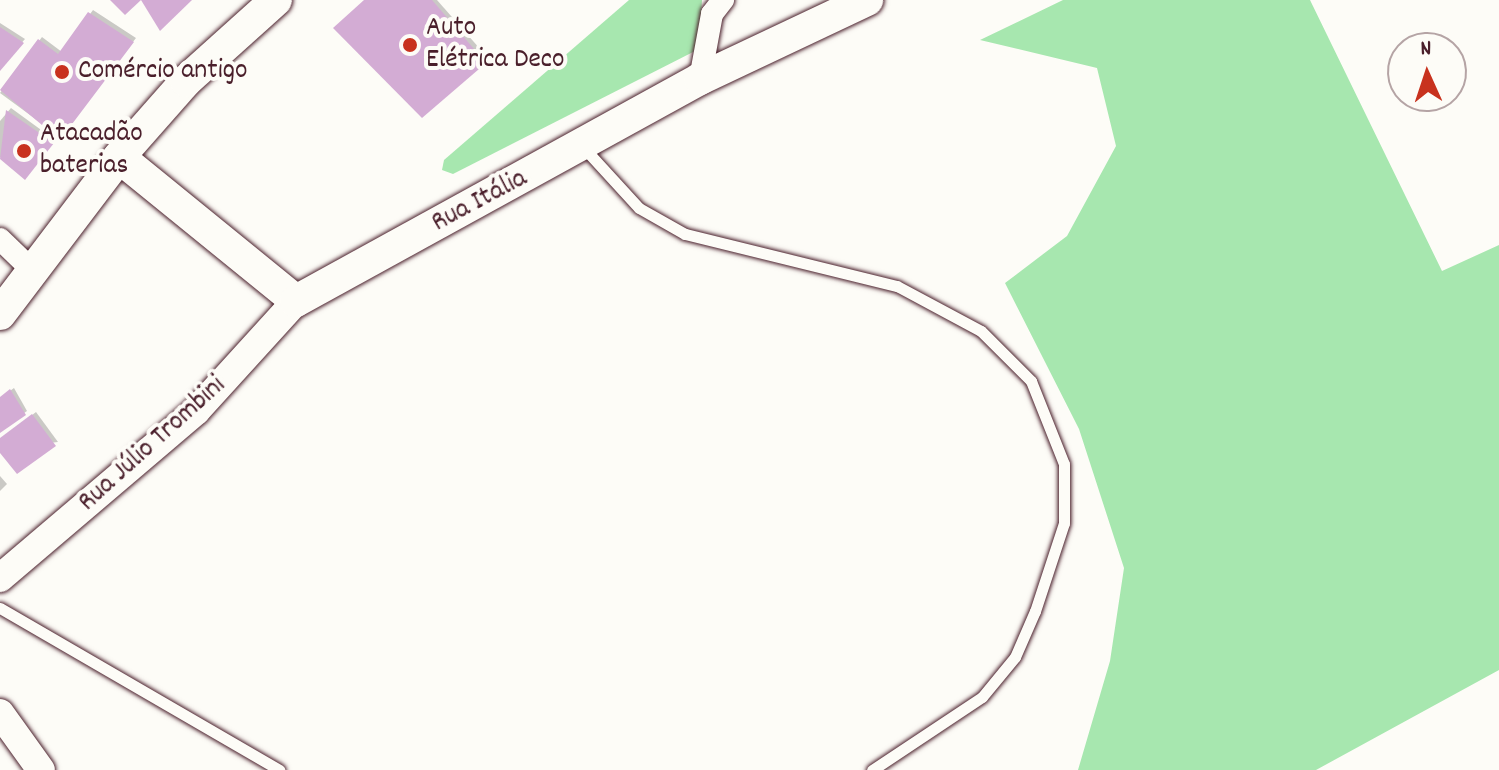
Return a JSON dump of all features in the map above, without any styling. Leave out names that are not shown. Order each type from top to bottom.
[{"type":"main road","points":[[0,314],[119,157],[186,81],[276,0]]},
{"type":"main road","name":"Rua Itália","points":[[296,301],[583,147],[700,79],[867,0]]},
{"type":"main road","points":[[119,157],[296,301]]},
{"type":"street","points":[[700,79],[712,14],[723,0]]},
{"type":"street","points":[[0,239],[32,270]]},
{"type":"street","name":"Rua Júlio Trombini","points":[[0,578],[196,411],[296,301]]},
{"type":"street","points":[[0,713],[41,770]]},
{"type":"lane","points":[[583,147],[639,208],[685,234],[897,286],[981,331],[1031,381],[1064,464],[1064,523],[1035,611],[1015,657],[982,697],[872,770]]},
{"type":"lane","points":[[0,608],[280,770]]},
{"type":"green space","points":[[629,0],[702,0],[699,49],[453,174],[442,170],[444,160]]},
{"type":"green space","points":[[1063,0],[1310,0],[1442,271],[1499,245],[1499,670],[1316,770],[1078,770],[1110,661],[1124,568],[1079,429],[1005,283],[1067,236],[1116,146],[1097,68],[980,40]]},
{"type":"building","points":[[110,0],[141,0],[125,15]]},
{"type":"building","points":[[141,0],[192,0],[160,31]]},
{"type":"building","name":"Auto Elétrica Deco","points":[[364,0],[432,0],[486,63],[422,118],[333,28]]},
{"type":"building","name":"Comércio antigo","points":[[88,12],[134,42],[60,140],[0,90],[38,39],[58,54]]},
{"type":"building","points":[[0,27],[24,43],[0,71]]},
{"type":"building","name":"Atacadão baterias","points":[[6,110],[54,143],[25,180],[0,159]]},
{"type":"building","points":[[10,389],[26,415],[0,433],[0,397]]},
{"type":"building","points":[[32,414],[56,446],[17,474],[0,453],[0,438]]},
{"type":"place","name":"Auto Elétrica Deco","points":[[410,45]]},
{"type":"place","name":"Comércio antigo","points":[[62,72]]},
{"type":"place","name":"Atacadão baterias","points":[[24,151]]}]
